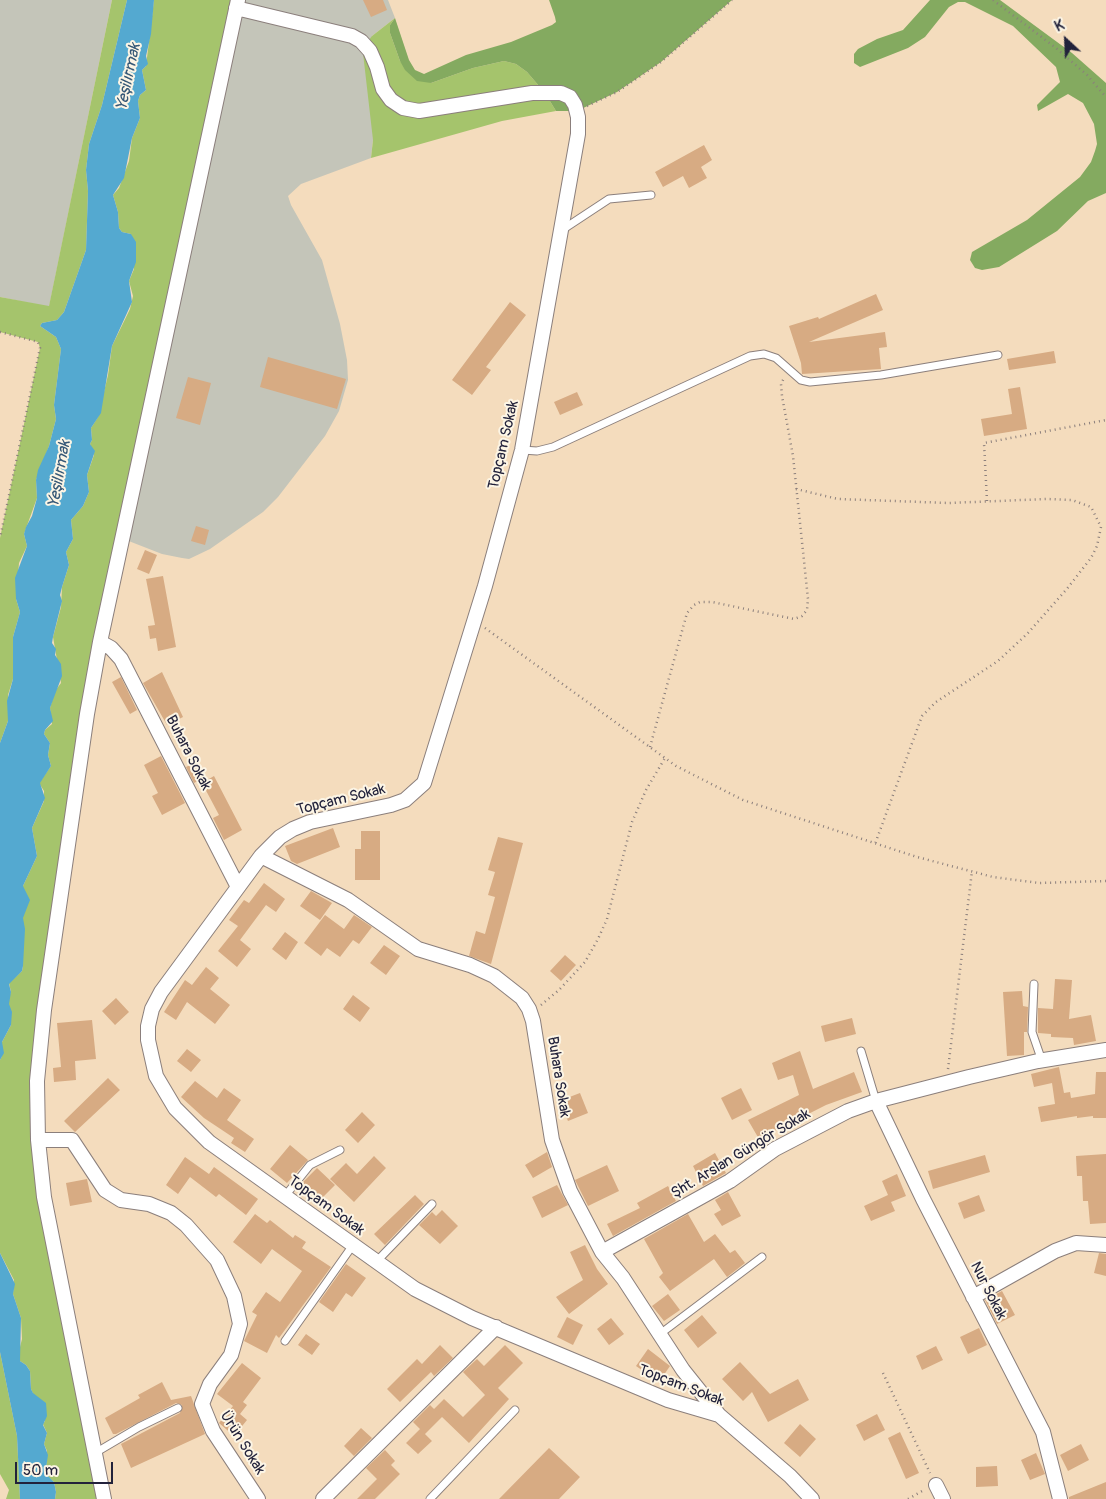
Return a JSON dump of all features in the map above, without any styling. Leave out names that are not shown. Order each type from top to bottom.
[{"type":"street","points":[[104,1499],[44,1197],[38,1140],[37,1081],[44,1010],[87,714],[100,642],[237,4],[352,36],[361,41],[370,50],[383,89],[390,100],[403,108],[420,111],[532,93],[554,92],[570,97],[577,111]]},
{"type":"street","name":"Topçam Sokak","points":[[577,111],[578,134],[522,450],[474,620],[424,783],[416,791],[391,805],[310,822],[280,837],[261,856],[161,992],[152,1009],[148,1026],[151,1059],[164,1092],[189,1124],[208,1142],[415,1289],[496,1327],[668,1400],[719,1415],[790,1476],[812,1499]]},
{"type":"street","name":"Buhara Sokak","points":[[100,642],[111,648],[121,659],[238,887]]},
{"type":"street","name":"Buhara Sokak","points":[[261,856],[348,900],[418,949],[470,965],[494,976],[522,998],[530,1014],[547,1115],[557,1157],[570,1191],[602,1252],[623,1278],[683,1370],[719,1415]]},
{"type":"street","name":"Şht. Arslan Güngör Sokak","points":[[602,1252],[730,1181],[774,1149],[848,1111],[876,1101],[947,1083],[1042,1061],[1106,1050]]},
{"type":"street","name":"Nur Sokak","points":[[876,1101],[973,1297],[1043,1432],[1060,1499]]},
{"type":"street","name":"Ürün Sokak","points":[[38,1140],[72,1140],[105,1190],[121,1200],[149,1204],[171,1213],[186,1225],[217,1260],[234,1296],[240,1324],[231,1355],[210,1384],[202,1404],[213,1431],[258,1499]]},
{"type":"street","points":[[973,1297],[1054,1251],[1080,1243],[1106,1245]]},
{"type":"street","points":[[323,1499],[496,1327]]},
{"type":"street","points":[[936,1485],[943,1499]]},
{"type":"lane","points":[[562,230],[609,199],[651,195]]},
{"type":"lane","points":[[522,450],[537,451],[553,446],[750,356],[764,354],[776,358],[801,380],[810,382],[881,375],[998,355]]},
{"type":"lane","points":[[1034,984],[1032,1032],[1042,1061]]},
{"type":"lane","points":[[861,1051],[876,1101]]},
{"type":"lane","points":[[285,1196],[310,1165],[340,1150]]},
{"type":"lane","points":[[376,1262],[432,1204]]},
{"type":"lane","points":[[285,1341],[353,1245]]},
{"type":"lane","points":[[660,1334],[762,1257]]},
{"type":"lane","points":[[95,1453],[139,1427],[178,1408]]},
{"type":"lane","points":[[430,1499],[515,1410]]},
{"type":"path","points":[[577,111],[617,92],[661,62],[732,0]]},
{"type":"path","points":[[993,0],[1056,48],[1087,75],[1106,97]]},
{"type":"path","points":[[0,332],[38,342],[40,348],[0,538]]},
{"type":"path","points":[[650,747],[687,613],[694,605],[700,602],[712,602],[794,619],[802,616],[807,610],[808,599],[796,489],[782,384],[789,370]]},
{"type":"path","points":[[988,501],[984,443],[1106,420]]},
{"type":"path","points":[[796,489],[838,499],[949,503],[1047,498],[1072,500],[1091,507],[1101,527],[1097,546],[1066,590],[1028,634],[998,661],[936,702],[922,716],[875,844]]},
{"type":"path","points":[[474,620],[665,758],[743,800],[875,844],[972,872],[1039,884],[1106,881]]},
{"type":"path","points":[[530,1014],[559,990],[585,962],[598,940],[607,919],[632,822],[646,790],[665,758]]},
{"type":"path","points":[[947,1083],[972,872]]},
{"type":"path","points":[[883,1373],[936,1485],[908,1499]]},
{"type":"shaded area","points":[[0,0],[112,0],[49,307],[0,297]]},
{"type":"shaded area","points":[[238,0],[388,0],[395,18],[372,36],[373,140],[371,158],[301,184],[288,196],[291,205],[322,260],[340,324],[347,360],[348,380],[339,411],[325,436],[278,497],[263,512],[210,549],[189,559],[162,554],[121,538]]},
{"type":"green space","points":[[112,0],[127,0],[102,105],[89,144],[86,170],[88,191],[86,250],[64,312],[57,320],[42,323],[40,326],[56,337],[61,349],[54,405],[56,419],[49,446],[36,480],[37,498],[24,534],[27,546],[19,563],[16,599],[20,612],[13,637],[13,679],[8,695],[8,721],[0,743],[0,538],[40,348],[38,342],[0,332],[0,297],[49,306]]},
{"type":"green space","points":[[154,0],[238,0],[121,538],[44,1010],[38,1140],[104,1499],[55,1499],[54,1482],[47,1476],[47,1451],[44,1444],[47,1433],[43,1424],[45,1421],[31,1389],[30,1371],[20,1361],[18,1355],[22,1339],[21,1318],[13,1294],[14,1280],[0,1253],[0,1060],[2,1056],[2,1042],[11,1025],[8,999],[11,992],[9,983],[22,971],[23,966],[23,886],[37,856],[32,828],[44,801],[44,791],[39,783],[51,766],[48,755],[50,743],[44,734],[45,730],[52,724],[50,708],[55,691],[61,683],[53,637],[61,607],[62,587],[69,565],[66,552],[73,539],[71,520],[83,506],[89,492],[87,475],[94,455],[90,444],[92,440],[91,428],[98,417],[108,375],[112,346],[130,309],[133,296],[129,281],[134,269],[131,234],[122,232],[119,228],[118,212],[113,195],[119,188],[129,161],[132,138],[140,118],[138,101],[140,95],[146,90],[142,70],[146,66]]},
{"type":"green space","points":[[549,0],[732,0],[661,62],[617,92],[577,111],[556,111],[545,93],[527,72],[516,64],[504,61],[473,68],[431,83],[417,81],[405,70],[390,33],[390,25],[395,18],[409,60],[415,70],[424,74],[466,55],[511,42],[552,25],[556,22]]},
{"type":"green space","points":[[930,0],[1000,0],[1072,53],[1106,83],[1106,193],[1088,201],[1057,231],[999,267],[982,270],[975,268],[970,260],[972,252],[1027,220],[1080,177],[1091,162],[1097,144],[1094,124],[1083,103],[1068,94],[1038,111],[1037,105],[1060,82],[1056,67],[1013,26],[965,2],[958,2],[949,7],[925,37],[908,48],[860,67],[854,63],[854,54],[858,49],[877,39],[903,30]]},
{"type":"green space","points":[[395,18],[390,25],[390,33],[400,61],[431,83],[473,68],[504,61],[516,64],[527,72],[545,93],[556,111],[502,121],[371,158],[373,140],[363,53],[365,45],[372,36]]},
{"type":"green space","points":[[0,1352],[17,1436],[20,1499],[6,1499],[9,1490],[0,1474]]},
{"type":"water","name":"Yeşilırmak","points":[[127,0],[154,0],[151,34],[146,56],[148,64],[142,70],[146,90],[140,95],[138,101],[140,118],[132,138],[124,178],[113,195],[118,212],[119,228],[122,232],[131,234],[136,242],[136,262],[129,281],[132,302],[112,346],[101,413],[91,428],[92,440],[90,444],[95,451],[87,475],[89,492],[83,506],[71,520],[73,539],[66,552],[69,565],[60,595],[62,601],[52,643],[56,649],[55,655],[61,664],[62,676],[50,708],[53,721],[44,734],[50,743],[48,755],[51,766],[40,783],[45,798],[32,828],[37,856],[23,886],[30,900],[23,918],[25,929],[23,966],[22,971],[9,984],[11,992],[9,1004],[12,1012],[11,1025],[2,1042],[4,1053],[0,1060],[0,743],[8,721],[7,701],[13,679],[13,637],[20,612],[16,599],[15,578],[27,546],[24,534],[37,498],[36,480],[38,470],[49,446],[56,419],[54,405],[61,349],[56,337],[40,326],[42,323],[57,320],[64,312],[86,250],[88,191],[86,170],[89,144],[102,105]]},
{"type":"water","points":[[0,1253],[15,1284],[13,1294],[21,1318],[20,1361],[30,1371],[33,1393],[46,1403],[47,1416],[43,1425],[47,1433],[44,1444],[48,1455],[46,1468],[47,1475],[54,1482],[55,1499],[20,1499],[17,1436],[0,1352]]},
{"type":"building","points":[[363,0],[383,0],[387,10],[371,17]]},
{"type":"building","points":[[704,145],[712,160],[701,167],[707,178],[689,188],[683,176],[663,187],[655,172]]},
{"type":"building","points":[[876,294],[883,310],[809,342],[885,332],[887,347],[879,348],[881,369],[802,374],[801,363],[789,326],[818,317],[819,319]]},
{"type":"building","points":[[510,302],[526,315],[486,367],[491,370],[472,395],[452,380]]},
{"type":"building","points":[[1054,351],[1056,363],[1009,370],[1007,359]]},
{"type":"building","points":[[268,357],[346,379],[337,409],[260,387]]},
{"type":"building","points":[[188,377],[211,383],[200,425],[176,418]]},
{"type":"building","points":[[1020,387],[1027,429],[984,436],[981,419],[1012,414],[1008,389]]},
{"type":"building","points":[[577,392],[583,405],[560,415],[554,402]]},
{"type":"building","points":[[196,526],[209,530],[205,545],[191,541]]},
{"type":"building","points":[[145,550],[157,555],[149,574],[137,569]]},
{"type":"building","points":[[163,576],[176,647],[158,651],[156,638],[150,639],[148,626],[155,625],[146,579]]},
{"type":"building","points":[[162,672],[183,717],[167,725],[143,683]]},
{"type":"building","points":[[121,677],[137,710],[130,714],[112,682]]},
{"type":"building","points":[[161,756],[185,803],[162,815],[152,796],[158,793],[144,765]]},
{"type":"building","points":[[195,763],[203,778],[194,783],[186,767]]},
{"type":"building","points":[[214,776],[242,830],[224,840],[213,818],[219,815],[202,783]]},
{"type":"building","points":[[333,828],[340,847],[297,864],[291,861],[285,846]]},
{"type":"building","points":[[361,831],[380,831],[380,880],[355,880],[355,849],[361,849]]},
{"type":"building","points":[[498,837],[523,843],[491,964],[469,956],[476,931],[485,934],[495,897],[488,895],[495,872],[488,870]]},
{"type":"building","points":[[264,883],[285,899],[276,912],[266,905],[240,940],[251,949],[237,967],[218,951],[238,926],[229,920],[244,900],[249,903]]},
{"type":"building","points":[[311,891],[332,903],[320,920],[300,906]]},
{"type":"building","points":[[325,915],[344,929],[354,915],[372,927],[359,944],[353,940],[340,957],[327,948],[321,956],[304,943]]},
{"type":"building","points":[[285,932],[298,942],[286,960],[272,949]]},
{"type":"building","points":[[384,945],[400,956],[386,975],[370,963]]},
{"type":"building","points":[[565,955],[576,965],[561,981],[550,971]]},
{"type":"building","points":[[206,967],[219,978],[210,989],[230,1005],[215,1024],[187,1002],[176,1020],[164,1012],[185,980],[192,985]]},
{"type":"building","points":[[1055,979],[1072,980],[1069,1019],[1091,1015],[1096,1041],[1074,1045],[1073,1038],[1051,1037],[1051,1034],[1038,1033],[1038,1008],[1053,1009]]},
{"type":"building","points":[[1022,991],[1023,1006],[1028,1007],[1027,1032],[1024,1032],[1024,1055],[1007,1056],[1003,992]]},
{"type":"building","points":[[353,995],[370,1008],[360,1022],[343,1009]]},
{"type":"building","points":[[116,998],[129,1012],[115,1025],[102,1011]]},
{"type":"building","points":[[852,1018],[856,1034],[825,1042],[821,1026]]},
{"type":"building","points":[[92,1020],[96,1059],[75,1061],[76,1080],[54,1082],[53,1068],[61,1067],[57,1023]]},
{"type":"building","points":[[187,1049],[201,1060],[191,1072],[177,1061]]},
{"type":"building","points":[[800,1051],[813,1089],[854,1072],[862,1092],[826,1105],[759,1139],[748,1120],[799,1095],[793,1075],[778,1080],[772,1063]]},
{"type":"building","points":[[1059,1067],[1064,1093],[1070,1092],[1071,1098],[1095,1094],[1096,1072],[1106,1072],[1106,1118],[1093,1118],[1093,1116],[1077,1118],[1077,1116],[1041,1122],[1038,1107],[1055,1104],[1052,1083],[1034,1087],[1031,1074]]},
{"type":"building","points":[[108,1078],[120,1090],[75,1132],[64,1121]]},
{"type":"building","points":[[195,1081],[217,1098],[224,1088],[241,1100],[227,1120],[254,1139],[245,1152],[231,1143],[234,1138],[204,1118],[181,1097]]},
{"type":"building","points":[[741,1088],[752,1110],[732,1120],[721,1098]]},
{"type":"building","points":[[580,1093],[588,1113],[568,1121],[559,1101]]},
{"type":"building","points":[[362,1112],[375,1125],[358,1143],[345,1130]]},
{"type":"building","points":[[290,1145],[308,1160],[287,1183],[270,1169]]},
{"type":"building","points":[[547,1152],[552,1167],[533,1178],[525,1165]]},
{"type":"building","points":[[715,1153],[726,1173],[703,1186],[693,1166]]},
{"type":"building","points":[[1106,1154],[1106,1223],[1090,1224],[1088,1201],[1083,1201],[1082,1176],[1077,1176],[1076,1156]]},
{"type":"building","points":[[985,1155],[990,1172],[933,1189],[928,1171]]},
{"type":"building","points":[[374,1156],[386,1168],[354,1202],[330,1179],[346,1163],[357,1174]]},
{"type":"building","points":[[185,1157],[209,1174],[214,1167],[258,1199],[246,1215],[219,1194],[216,1197],[190,1177],[178,1194],[166,1185]]},
{"type":"building","points":[[607,1165],[619,1191],[588,1206],[575,1180]]},
{"type":"building","points":[[317,1168],[335,1185],[320,1200],[302,1183]]},
{"type":"building","points":[[897,1174],[906,1196],[891,1202],[895,1211],[871,1221],[864,1206],[888,1195],[882,1181]]},
{"type":"building","points":[[87,1179],[92,1202],[70,1206],[66,1183]]},
{"type":"building","points":[[557,1185],[568,1205],[542,1218],[532,1197]]},
{"type":"building","points":[[668,1186],[676,1201],[613,1236],[607,1224],[640,1208],[637,1203]]},
{"type":"building","points":[[728,1192],[741,1216],[722,1226],[714,1214],[721,1210],[715,1200]]},
{"type":"building","points":[[415,1195],[424,1204],[385,1245],[374,1234]]},
{"type":"building","points":[[979,1195],[985,1211],[964,1219],[958,1203]]},
{"type":"building","points":[[442,1210],[458,1226],[440,1244],[419,1225],[432,1212],[436,1216]]},
{"type":"building","points":[[255,1214],[267,1223],[270,1220],[293,1238],[295,1235],[306,1242],[302,1248],[331,1267],[279,1338],[276,1335],[267,1353],[244,1341],[257,1315],[252,1312],[266,1292],[280,1302],[302,1271],[272,1249],[261,1264],[233,1242]]},
{"type":"building","points":[[688,1214],[704,1242],[715,1234],[730,1253],[735,1250],[745,1263],[727,1277],[714,1259],[670,1291],[659,1277],[663,1273],[644,1239]]},
{"type":"building","points":[[585,1245],[597,1269],[608,1284],[569,1314],[556,1297],[583,1280],[570,1252]]},
{"type":"building","points":[[1099,1253],[1106,1254],[1106,1276],[1094,1273]]},
{"type":"building","points":[[346,1264],[366,1278],[352,1297],[346,1293],[333,1312],[319,1302]]},
{"type":"building","points":[[1002,1291],[1015,1315],[997,1324],[985,1300]]},
{"type":"building","points":[[668,1294],[680,1310],[664,1321],[652,1306]]},
{"type":"building","points":[[702,1315],[717,1333],[698,1348],[684,1330]]},
{"type":"building","points":[[567,1317],[583,1325],[573,1345],[557,1337]]},
{"type":"building","points":[[611,1318],[624,1334],[609,1345],[597,1329]]},
{"type":"building","points":[[979,1328],[987,1345],[968,1354],[960,1337]]},
{"type":"building","points":[[306,1334],[320,1344],[312,1355],[298,1345]]},
{"type":"building","points":[[440,1345],[453,1358],[434,1376],[431,1372],[400,1402],[387,1389],[417,1359],[422,1364]]},
{"type":"building","points":[[505,1345],[523,1363],[498,1388],[509,1399],[469,1443],[442,1417],[425,1434],[413,1422],[430,1405],[434,1409],[444,1399],[463,1417],[485,1395],[463,1372],[477,1359],[484,1366]]},
{"type":"building","points":[[936,1346],[943,1360],[922,1370],[916,1356]]},
{"type":"building","points":[[648,1349],[670,1366],[659,1382],[636,1366]]},
{"type":"building","points":[[740,1362],[770,1394],[798,1379],[809,1400],[768,1422],[752,1392],[743,1401],[722,1379]]},
{"type":"building","points":[[242,1363],[261,1378],[243,1402],[247,1405],[240,1414],[247,1420],[234,1436],[219,1423],[233,1406],[217,1394]]},
{"type":"building","points":[[162,1382],[171,1400],[191,1396],[205,1434],[131,1468],[121,1444],[180,1413],[182,1405],[176,1403],[116,1434],[113,1434],[105,1418],[140,1398],[138,1395]]},
{"type":"building","points":[[877,1414],[885,1430],[864,1441],[856,1425]]},
{"type":"building","points":[[800,1424],[816,1439],[800,1457],[784,1443]]},
{"type":"building","points":[[361,1428],[372,1438],[354,1456],[344,1446]]},
{"type":"building","points":[[420,1429],[432,1441],[418,1454],[406,1443]]},
{"type":"building","points":[[900,1432],[919,1473],[906,1479],[888,1438]]},
{"type":"building","points":[[1081,1444],[1089,1460],[1068,1471],[1060,1455]]},
{"type":"building","points":[[549,1448],[580,1477],[559,1499],[499,1499]]},
{"type":"building","points":[[385,1450],[395,1461],[391,1465],[400,1474],[375,1499],[357,1499],[377,1479],[366,1468]]},
{"type":"building","points":[[1036,1453],[1045,1474],[1030,1480],[1021,1460]]},
{"type":"building","points":[[997,1466],[998,1486],[976,1487],[976,1467]]},
{"type":"building","points":[[1106,1482],[1106,1499],[1069,1499],[1069,1497]]}]
